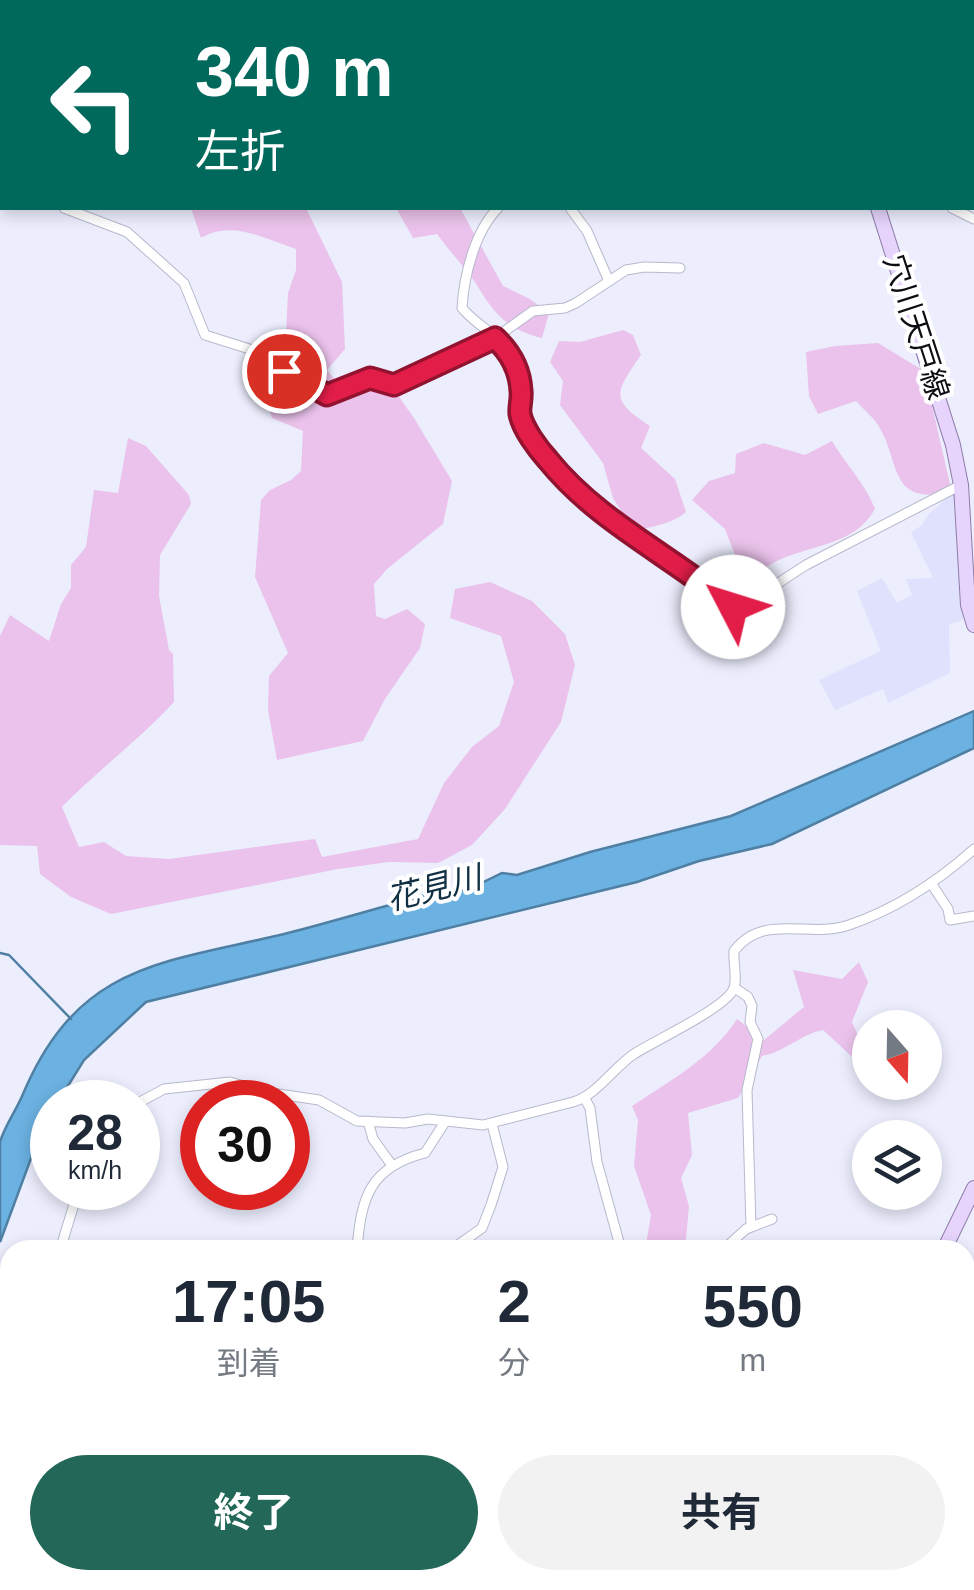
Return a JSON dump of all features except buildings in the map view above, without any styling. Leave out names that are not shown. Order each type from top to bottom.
[{"type":"main road","name":"穴川天戸線","points":[[879,210],[944,412],[961,485],[968,605],[974,625]]},
{"type":"main road","points":[[949,1240],[974,1188]]},
{"type":"street","points":[[70,210],[118,227],[184,283],[206,335],[262,353],[284,371],[327,395],[370,378],[394,385],[495,338],[533,311],[576,303],[626,270],[644,266],[680,268]]},
{"type":"street","points":[[496,210],[481,234],[463,288],[462,308],[508,350],[522,389],[520,413],[548,460],[588,504],[698,578],[733,607],[749,602],[806,565],[961,485]]},
{"type":"street","points":[[571,210],[587,232],[608,279]]},
{"type":"street","points":[[160,1090],[230,1082],[319,1100],[349,1118],[405,1123],[428,1118],[492,1124],[585,1098],[612,1069],[724,1001],[734,988],[734,951],[757,931],[836,929],[883,912],[931,883],[974,849]]},
{"type":"street","points":[[931,883],[948,909],[950,920],[974,916]]},
{"type":"street","points":[[734,988],[748,996],[752,1006],[750,1022],[758,1039],[747,1090],[751,1227]]},
{"type":"street","points":[[585,1098],[590,1108],[596,1162],[618,1240]]},
{"type":"street","points":[[368,1122],[372,1138],[391,1164]]},
{"type":"street","points":[[358,1240],[364,1205],[381,1173],[391,1164],[425,1153],[445,1122]]},
{"type":"street","points":[[465,1240],[482,1228],[502,1167],[492,1124]]},
{"type":"street","points":[[63,1240],[72,1210]]},
{"type":"street","points":[[735,1240],[751,1227],[772,1219]]},
{"type":"shaded area","points":[[192,210],[307,210],[342,282],[345,349],[327,370],[340,386],[380,370],[452,481],[443,524],[374,584],[376,616],[385,619],[407,609],[425,624],[420,648],[385,699],[363,741],[277,760],[268,710],[269,676],[288,653],[255,577],[261,500],[301,471],[303,431],[272,418],[261,387],[274,346],[286,333],[296,249],[236,231],[201,238]]},
{"type":"shaded area","points":[[397,210],[461,210],[503,286],[549,313],[542,338],[503,319],[437,234],[413,238]]},
{"type":"shaded area","points":[[623,330],[633,335],[641,355],[622,387],[622,402],[650,426],[641,448],[675,479],[686,512],[617,539],[608,529],[623,514],[613,498],[603,463],[560,405],[563,381],[550,362],[559,341],[580,342]]},
{"type":"shaded area","points":[[878,343],[924,371],[950,484],[942,494],[912,491],[904,484],[878,425],[856,401],[818,414],[809,396],[806,352]]},
{"type":"shaded area","points":[[128,438],[146,446],[189,495],[191,504],[160,555],[159,596],[173,654],[174,702],[62,807],[79,847],[104,842],[126,856],[169,859],[315,839],[322,857],[418,839],[444,783],[472,747],[499,726],[514,682],[501,636],[450,618],[455,589],[490,582],[532,601],[565,634],[575,665],[561,722],[505,809],[472,845],[438,863],[389,862],[338,869],[111,914],[71,897],[40,874],[37,846],[0,845],[0,636],[10,615],[49,641],[61,604],[71,588],[71,565],[86,547],[94,490],[118,493]]},
{"type":"shaded area","points":[[832,441],[875,509],[867,521],[845,537],[779,560],[745,581],[725,529],[692,500],[709,481],[735,473],[736,454],[764,443],[805,455]]},
{"type":"shaded area","points":[[955,491],[963,620],[949,625],[950,673],[888,703],[883,689],[835,710],[819,680],[881,651],[857,591],[882,578],[897,603],[912,595],[906,579],[933,578],[911,532]]},
{"type":"shaded area","points":[[859,962],[868,982],[857,1010],[852,1010],[852,1057],[823,1030],[815,1032],[762,1056],[738,1098],[688,1113],[692,1155],[681,1178],[689,1206],[686,1240],[647,1240],[651,1215],[634,1166],[638,1120],[632,1106],[703,1057],[737,1019],[764,1040],[804,1007],[793,970],[842,979]]},
{"type":"water","points":[[974,711],[974,748],[772,844],[699,861],[637,882],[146,1002],[84,1060],[72,1080],[30,1080],[30,1161],[0,1240],[0,1142],[4,1130],[45,1050],[71,1017],[99,993],[165,962],[442,891],[467,890],[502,873],[517,875],[731,816]]},
{"type":"waterway","points":[[0,953],[9,955],[71,1019]]},
{"type":"route","points":[[284,371],[327,395],[370,378],[394,385],[495,338],[508,350],[516,369],[525,426],[548,460],[588,504],[698,578],[733,607]]},
{"type":"water label","name":"花見川","points":[[434,888]]}]
